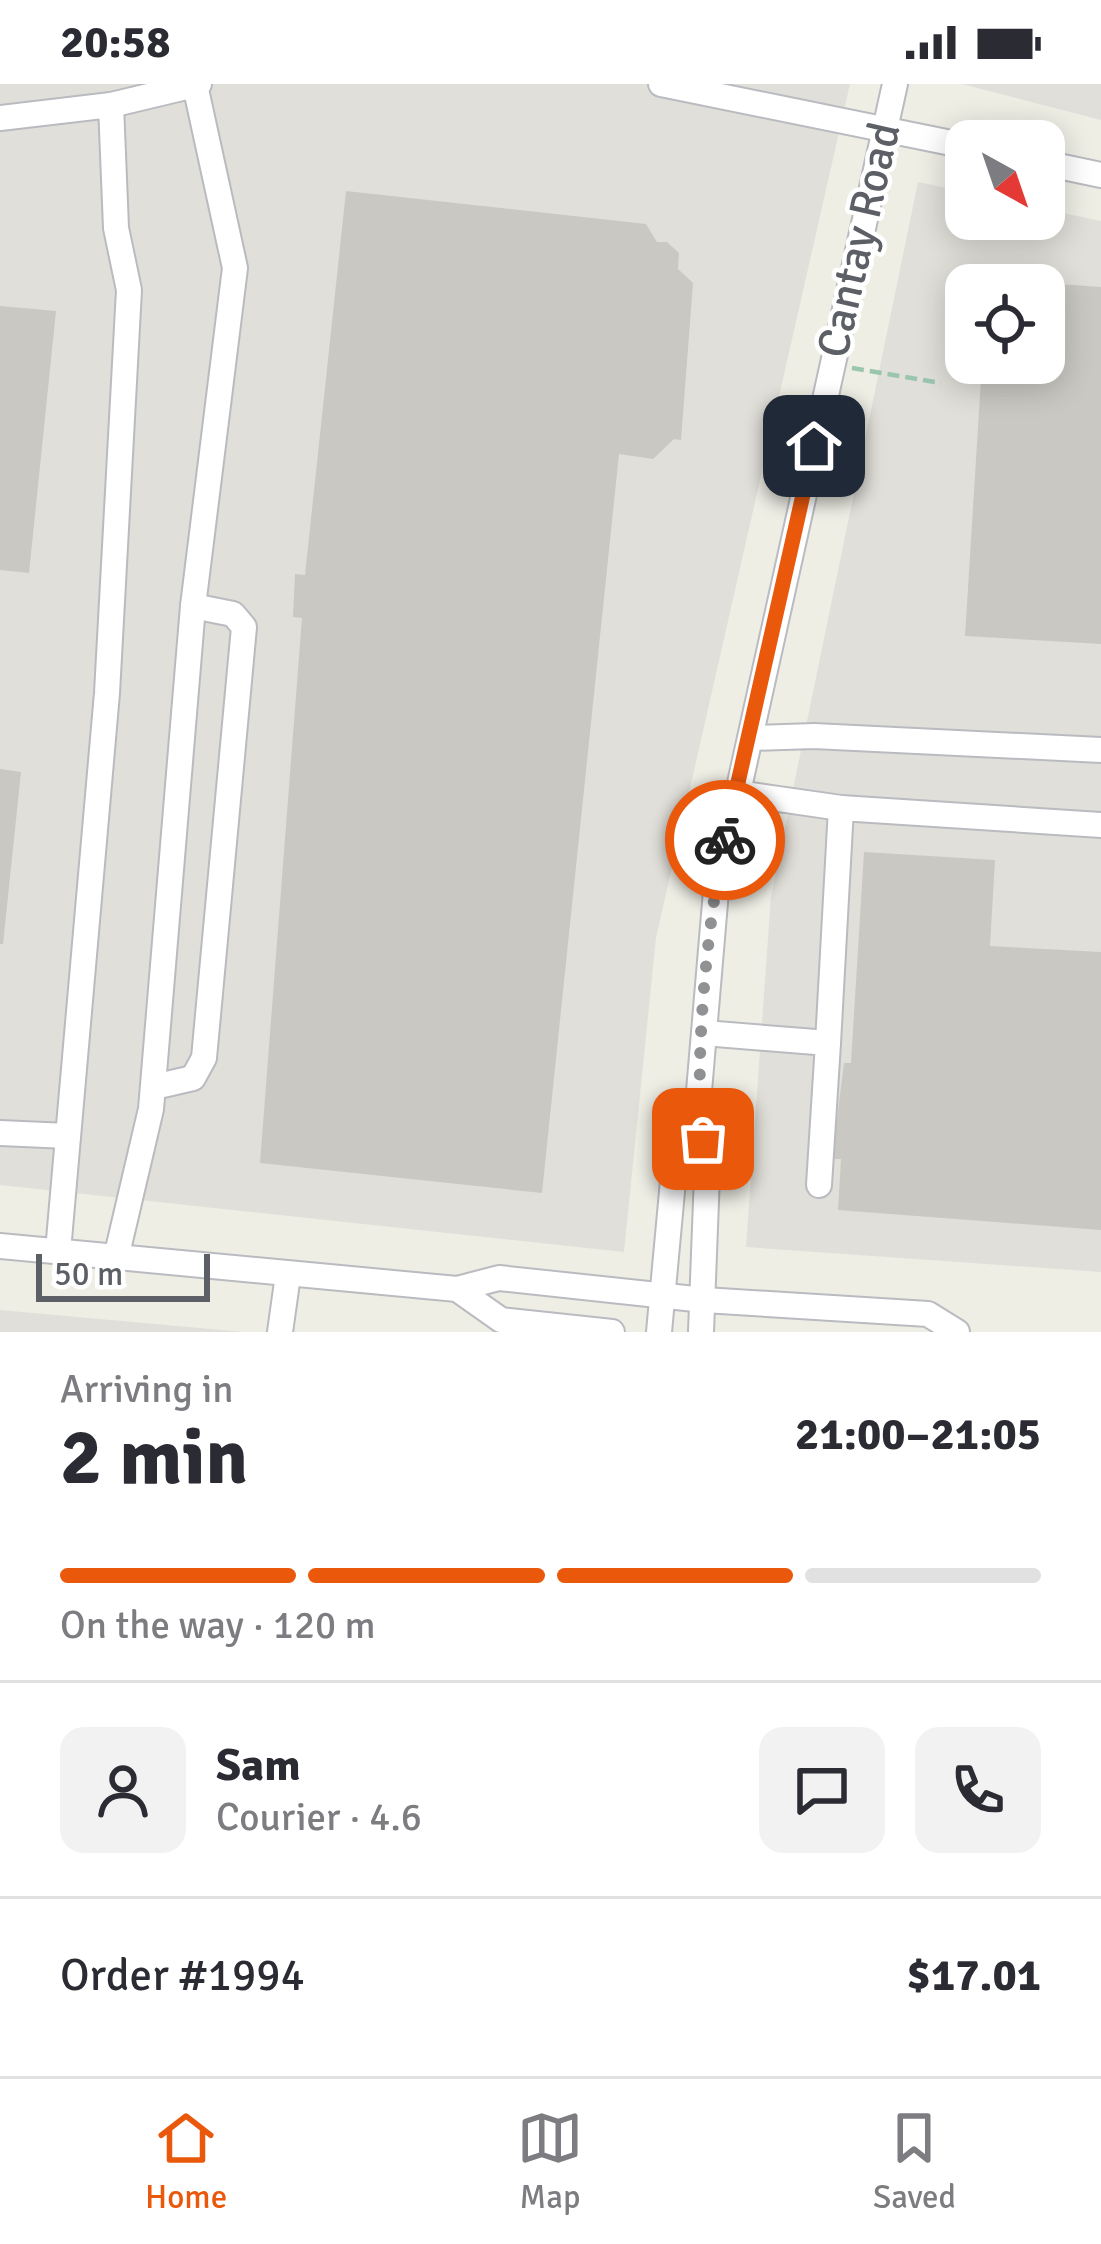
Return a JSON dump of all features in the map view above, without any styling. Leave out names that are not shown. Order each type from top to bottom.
[{"type":"street","points":[[0,118],[111,105],[197,84],[236,268],[193,606],[154,1087],[116,1258]]},
{"type":"street","points":[[661,84],[945,142]]},
{"type":"street","name":"Cantay Road","points":[[701,1332],[707,1175],[698,1102],[716,891],[895,84]]},
{"type":"street","points":[[58,1251],[106,693],[129,290],[116,228],[111,105]]},
{"type":"street","points":[[1065,167],[1101,175]]},
{"type":"street","points":[[154,1087],[193,1078],[204,1058],[244,627],[233,614],[193,606]]},
{"type":"street","points":[[751,738],[814,736],[1101,750]]},
{"type":"street","points":[[737,793],[842,808],[1101,825]]},
{"type":"street","points":[[819,1185],[842,808]]},
{"type":"street","points":[[704,1034],[827,1043]]},
{"type":"street","name":"Cantay Road","points":[[659,1332],[674,1170],[698,1102]]},
{"type":"street","points":[[0,1133],[68,1136]]},
{"type":"street","points":[[0,1246],[457,1289],[499,1278],[704,1300],[928,1314],[957,1332]]},
{"type":"street","points":[[280,1332],[288,1275]]},
{"type":"street","points":[[457,1289],[501,1320],[611,1332]]},
{"type":"path","points":[[830,364],[941,383]]},
{"type":"shaded area","points":[[0,84],[850,84],[656,938],[624,1252],[0,1185]]},
{"type":"shaded area","points":[[962,84],[1101,84],[1101,120]]},
{"type":"shaded area","points":[[918,182],[945,188],[945,240],[1065,240],[1065,213],[1101,221],[1101,1272],[746,1247],[771,896]]},
{"type":"shaded area","points":[[0,1310],[244,1332],[0,1332]]},
{"type":"building","points":[[346,191],[646,224],[657,242],[667,242],[679,253],[678,269],[693,283],[681,440],[674,439],[653,459],[619,454],[542,1193],[260,1163],[302,618],[293,617],[295,574],[305,575]]},
{"type":"building","points":[[1065,284],[1101,287],[1101,644],[965,636],[981,384],[1065,384]]},
{"type":"building","points":[[0,306],[56,311],[29,573],[0,570]]},
{"type":"building","points":[[0,769],[21,772],[3,944],[0,944]]},
{"type":"building","points":[[864,852],[995,860],[990,946],[1101,952],[1101,1230],[838,1210],[841,1159],[834,1159],[836,1127],[844,1063],[851,1063]]},
{"type":"way so far","points":[[703,1139],[698,1102],[716,891],[725,840]]},
{"type":"route","points":[[725,840],[751,738],[791,531],[814,446]]}]
